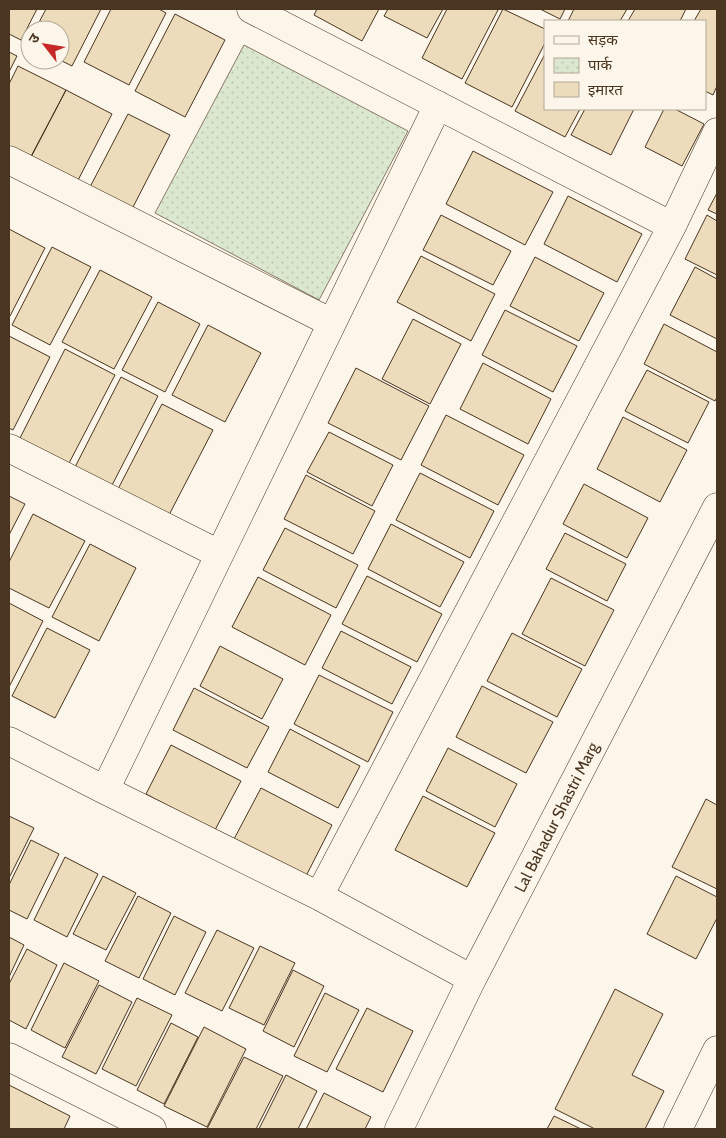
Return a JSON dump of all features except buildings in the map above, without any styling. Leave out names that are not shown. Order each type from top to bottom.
[{"type":"street","points":[[251,9],[672,226]]},
{"type":"street","points":[[105,790],[438,105]]},
{"type":"street","points":[[319,896],[672,226],[717,132]]},
{"type":"street","points":[[9,160],[332,322]]},
{"type":"street","points":[[9,448],[219,554]]},
{"type":"street","name":"Lal Bahadur Shastri Marg","points":[[399,1129],[472,979],[717,507]]},
{"type":"street","points":[[9,741],[319,896],[472,979]]},
{"type":"street","points":[[678,1129],[717,1050]]},
{"type":"street","points":[[9,1057],[152,1129]]},
{"type":"green space","points":[[244,45],[408,131],[319,300],[155,213]]}]
